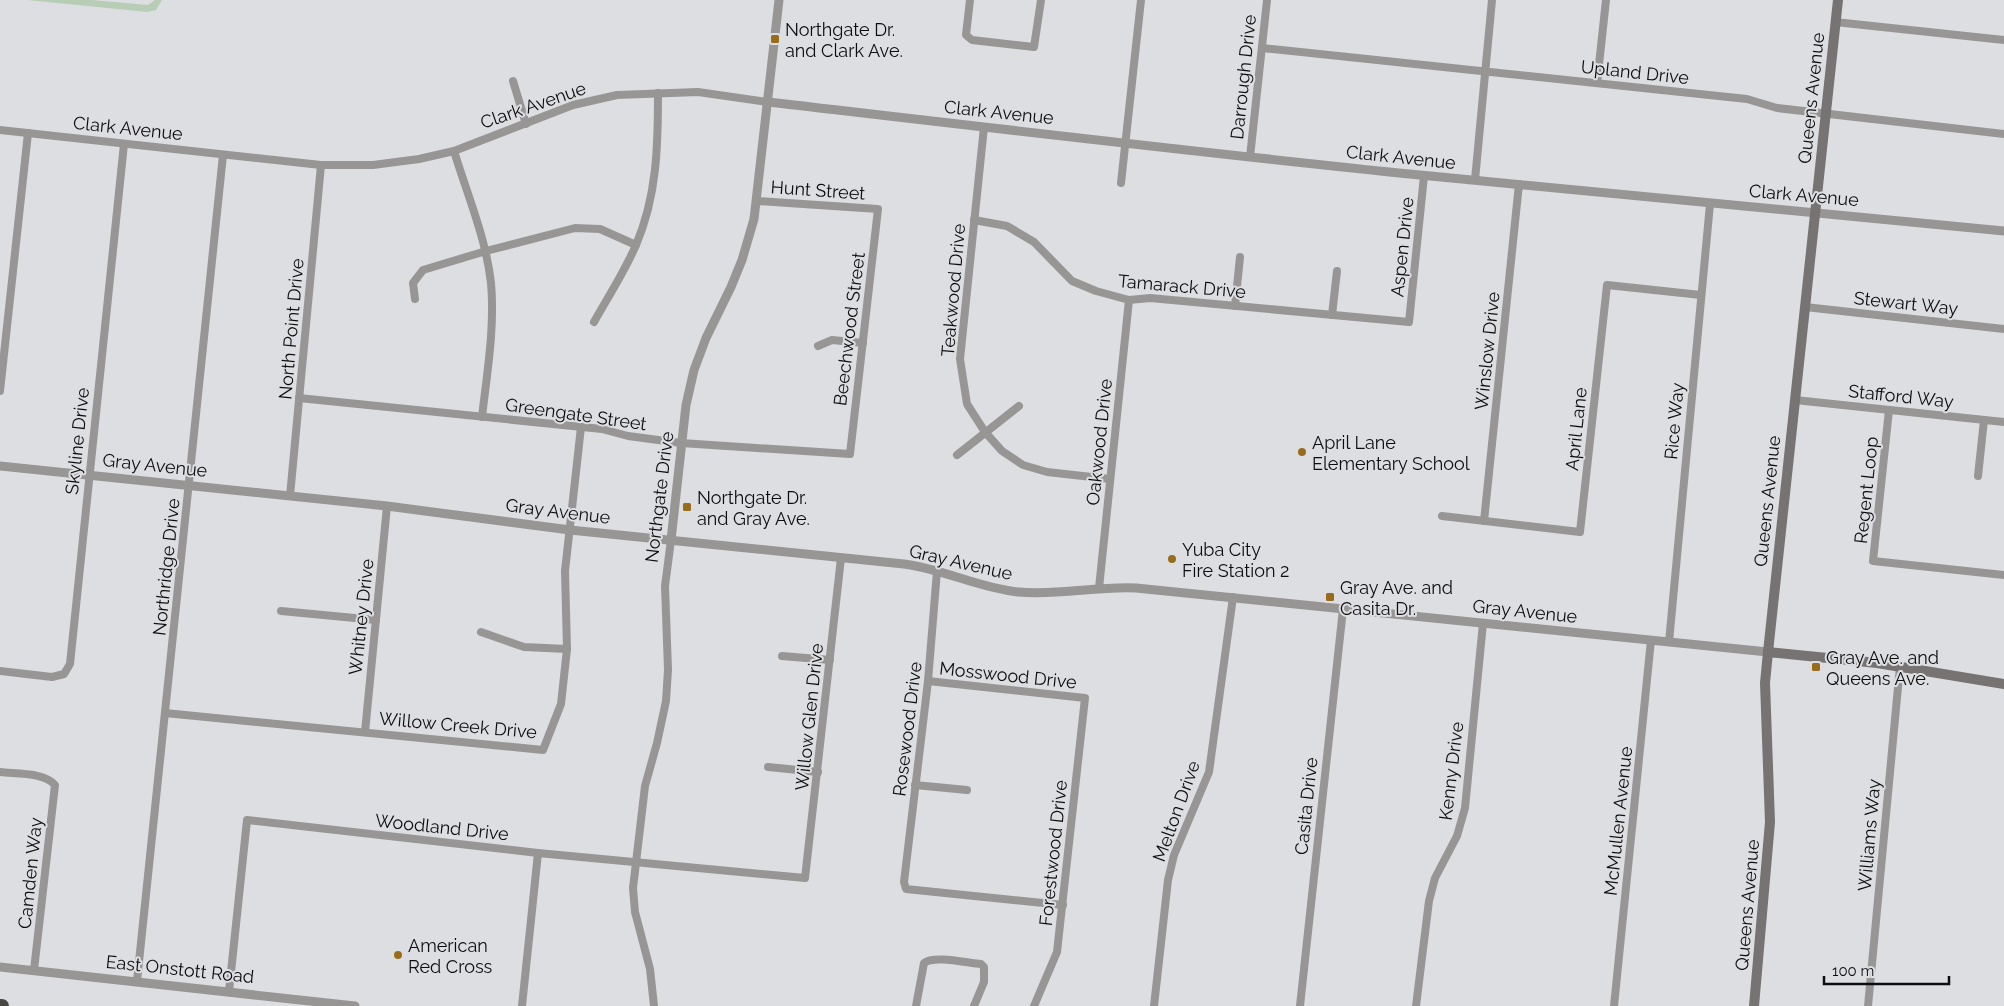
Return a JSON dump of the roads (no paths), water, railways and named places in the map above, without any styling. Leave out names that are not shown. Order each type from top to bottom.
[{"type":"main road","name":"Queens Avenue","points":[[1754,1006],[1770,822],[1765,683],[1838,0]]},
{"type":"main road","name":"Gray Avenue","points":[[1768,652],[1900,666],[2004,684]]},
{"type":"street","name":"Northgate Drive","points":[[654,1006],[650,969],[635,912],[633,888],[644,786],[657,743],[666,701],[668,670],[665,586],[681,443],[686,405],[694,370],[706,338],[742,260],[757,201],[779,0]]},
{"type":"street","points":[[970,0],[966,35],[972,40],[1034,48],[1041,0]]},
{"type":"street","points":[[1122,183],[1142,0]]},
{"type":"street","name":"Darrough Drive","points":[[1250,157],[1267,0]]},
{"type":"street","points":[[1475,180],[1492,0]]},
{"type":"street","points":[[1597,83],[1606,0]]},
{"type":"street","points":[[1835,22],[2004,40]]},
{"type":"street","name":"Upland Drive","points":[[1262,48],[1747,99],[1777,108],[2004,134]]},
{"type":"street","points":[[513,81],[526,124]]},
{"type":"street","name":"Clark Avenue","points":[[0,130],[322,165],[373,165],[419,159],[454,150],[573,105],[617,95],[698,92],[984,127],[1424,176],[2004,231]]},
{"type":"street","points":[[594,322],[636,245],[650,204],[658,148],[658,93]]},
{"type":"street","name":"Teakwood Drive","points":[[984,127],[960,359],[967,404],[985,432],[1002,451],[1023,465],[1048,472],[1110,479]]},
{"type":"street","points":[[0,391],[2,356],[28,133]]},
{"type":"street","name":"Skyline Drive","points":[[0,671],[52,677],[64,674],[70,664],[88,475],[124,144]]},
{"type":"street","points":[[454,150],[486,251],[490,281],[492,320],[482,417]]},
{"type":"street","name":"Northridge Drive","points":[[137,981],[223,155]]},
{"type":"street","name":"North Point Drive","points":[[290,496],[322,165]]},
{"type":"street","name":"Aspen Drive","points":[[1409,322],[1424,176]]},
{"type":"street","name":"Winslow Drive","points":[[1484,521],[1519,184]]},
{"type":"street","name":"Hunt Street","points":[[757,201],[878,209]]},
{"type":"street","name":"Rice Way","points":[[1669,642],[1710,204]]},
{"type":"street","name":"Beechwood Street","points":[[850,454],[878,209]]},
{"type":"street","name":"Tamarack Drive","points":[[974,220],[1007,226],[1034,242],[1072,281],[1096,291],[1129,300],[1150,298],[1409,322]]},
{"type":"street","points":[[415,298],[414,283],[422,270],[575,228],[600,229],[636,245]]},
{"type":"street","points":[[1235,306],[1240,256]]},
{"type":"street","points":[[1332,315],[1337,271]]},
{"type":"street","name":"April Lane","points":[[1442,516],[1580,532],[1606,285],[1701,295]]},
{"type":"street","name":"Oakwood Drive","points":[[1099,588],[1129,300]]},
{"type":"street","name":"Stewart Way","points":[[1805,307],[2004,329]]},
{"type":"street","points":[[818,346],[832,340],[862,343]]},
{"type":"street","name":"Greengate Street","points":[[299,398],[602,429],[628,436],[681,443],[850,454]]},
{"type":"street","name":"Stafford Way","points":[[1794,400],[2004,422]]},
{"type":"street","points":[[957,455],[1019,406]]},
{"type":"street","name":"Regent Loop","points":[[1889,410],[1873,561],[2004,575]]},
{"type":"street","points":[[1978,476],[1984,420]]},
{"type":"street","name":"Willow Creek Drive","points":[[165,713],[543,750],[561,704],[567,649],[565,571],[581,427]]},
{"type":"street","name":"Gray Avenue","points":[[0,466],[387,506],[570,530],[914,565],[993,588],[1019,592],[1060,593],[1099,588],[1136,588],[1768,652]]},
{"type":"street","name":"Whitney Drive","points":[[365,732],[387,506]]},
{"type":"street","name":"Willow Glen Drive","points":[[805,878],[841,558]]},
{"type":"street","name":"Rosewood Drive","points":[[937,571],[928,681],[904,882],[906,889],[1064,905]]},
{"type":"street","name":"Melton Drive","points":[[1154,1006],[1168,880],[1174,855],[1209,772],[1233,597]]},
{"type":"street","name":"Casita Drive","points":[[1300,1006],[1342,609]]},
{"type":"street","points":[[281,611],[376,620]]},
{"type":"street","name":"Kenny Drive","points":[[1416,1006],[1429,901],[1435,878],[1457,836],[1465,808],[1483,623]]},
{"type":"street","points":[[481,632],[524,646],[567,649]]},
{"type":"street","name":"McMullen Avenue","points":[[1614,1006],[1651,640]]},
{"type":"street","points":[[782,656],[830,660]]},
{"type":"street","name":"Williams Way","points":[[1868,1006],[1900,666]]},
{"type":"street","name":"Mosswood Drive","points":[[928,681],[1085,698]]},
{"type":"street","name":"Forestwood Drive","points":[[1034,1006],[1057,952],[1064,905],[1085,698]]},
{"type":"street","points":[[768,767],[818,772]]},
{"type":"street","name":"Camden Way","points":[[0,772],[50,780],[55,785],[34,970]]},
{"type":"street","points":[[916,785],[967,790]]},
{"type":"street","name":"Woodland Drive","points":[[229,991],[247,820],[538,853],[805,878]]},
{"type":"street","points":[[522,1006],[538,853]]},
{"type":"street","points":[[916,1006],[924,963],[927,960],[936,959],[981,964],[984,967],[984,982],[974,1006]]},
{"type":"street","name":"East Onstott Road","points":[[0,966],[356,1006]]},
{"type":"place","name":"Northgate Dr. and Clark Ave.","points":[[775,39]]},
{"type":"place","name":"April Lane Elementary School","points":[[1302,452]]},
{"type":"place","name":"Northgate Dr. and Gray Ave.","points":[[687,507]]},
{"type":"place","name":"Yuba City Fire Station 2","points":[[1172,559]]},
{"type":"place","name":"Gray Ave. and Casita Dr.","points":[[1330,597]]},
{"type":"place","name":"Gray Ave. and Queens Ave.","points":[[1816,667]]},
{"type":"place","name":"American Red Cross","points":[[398,955]]}]
